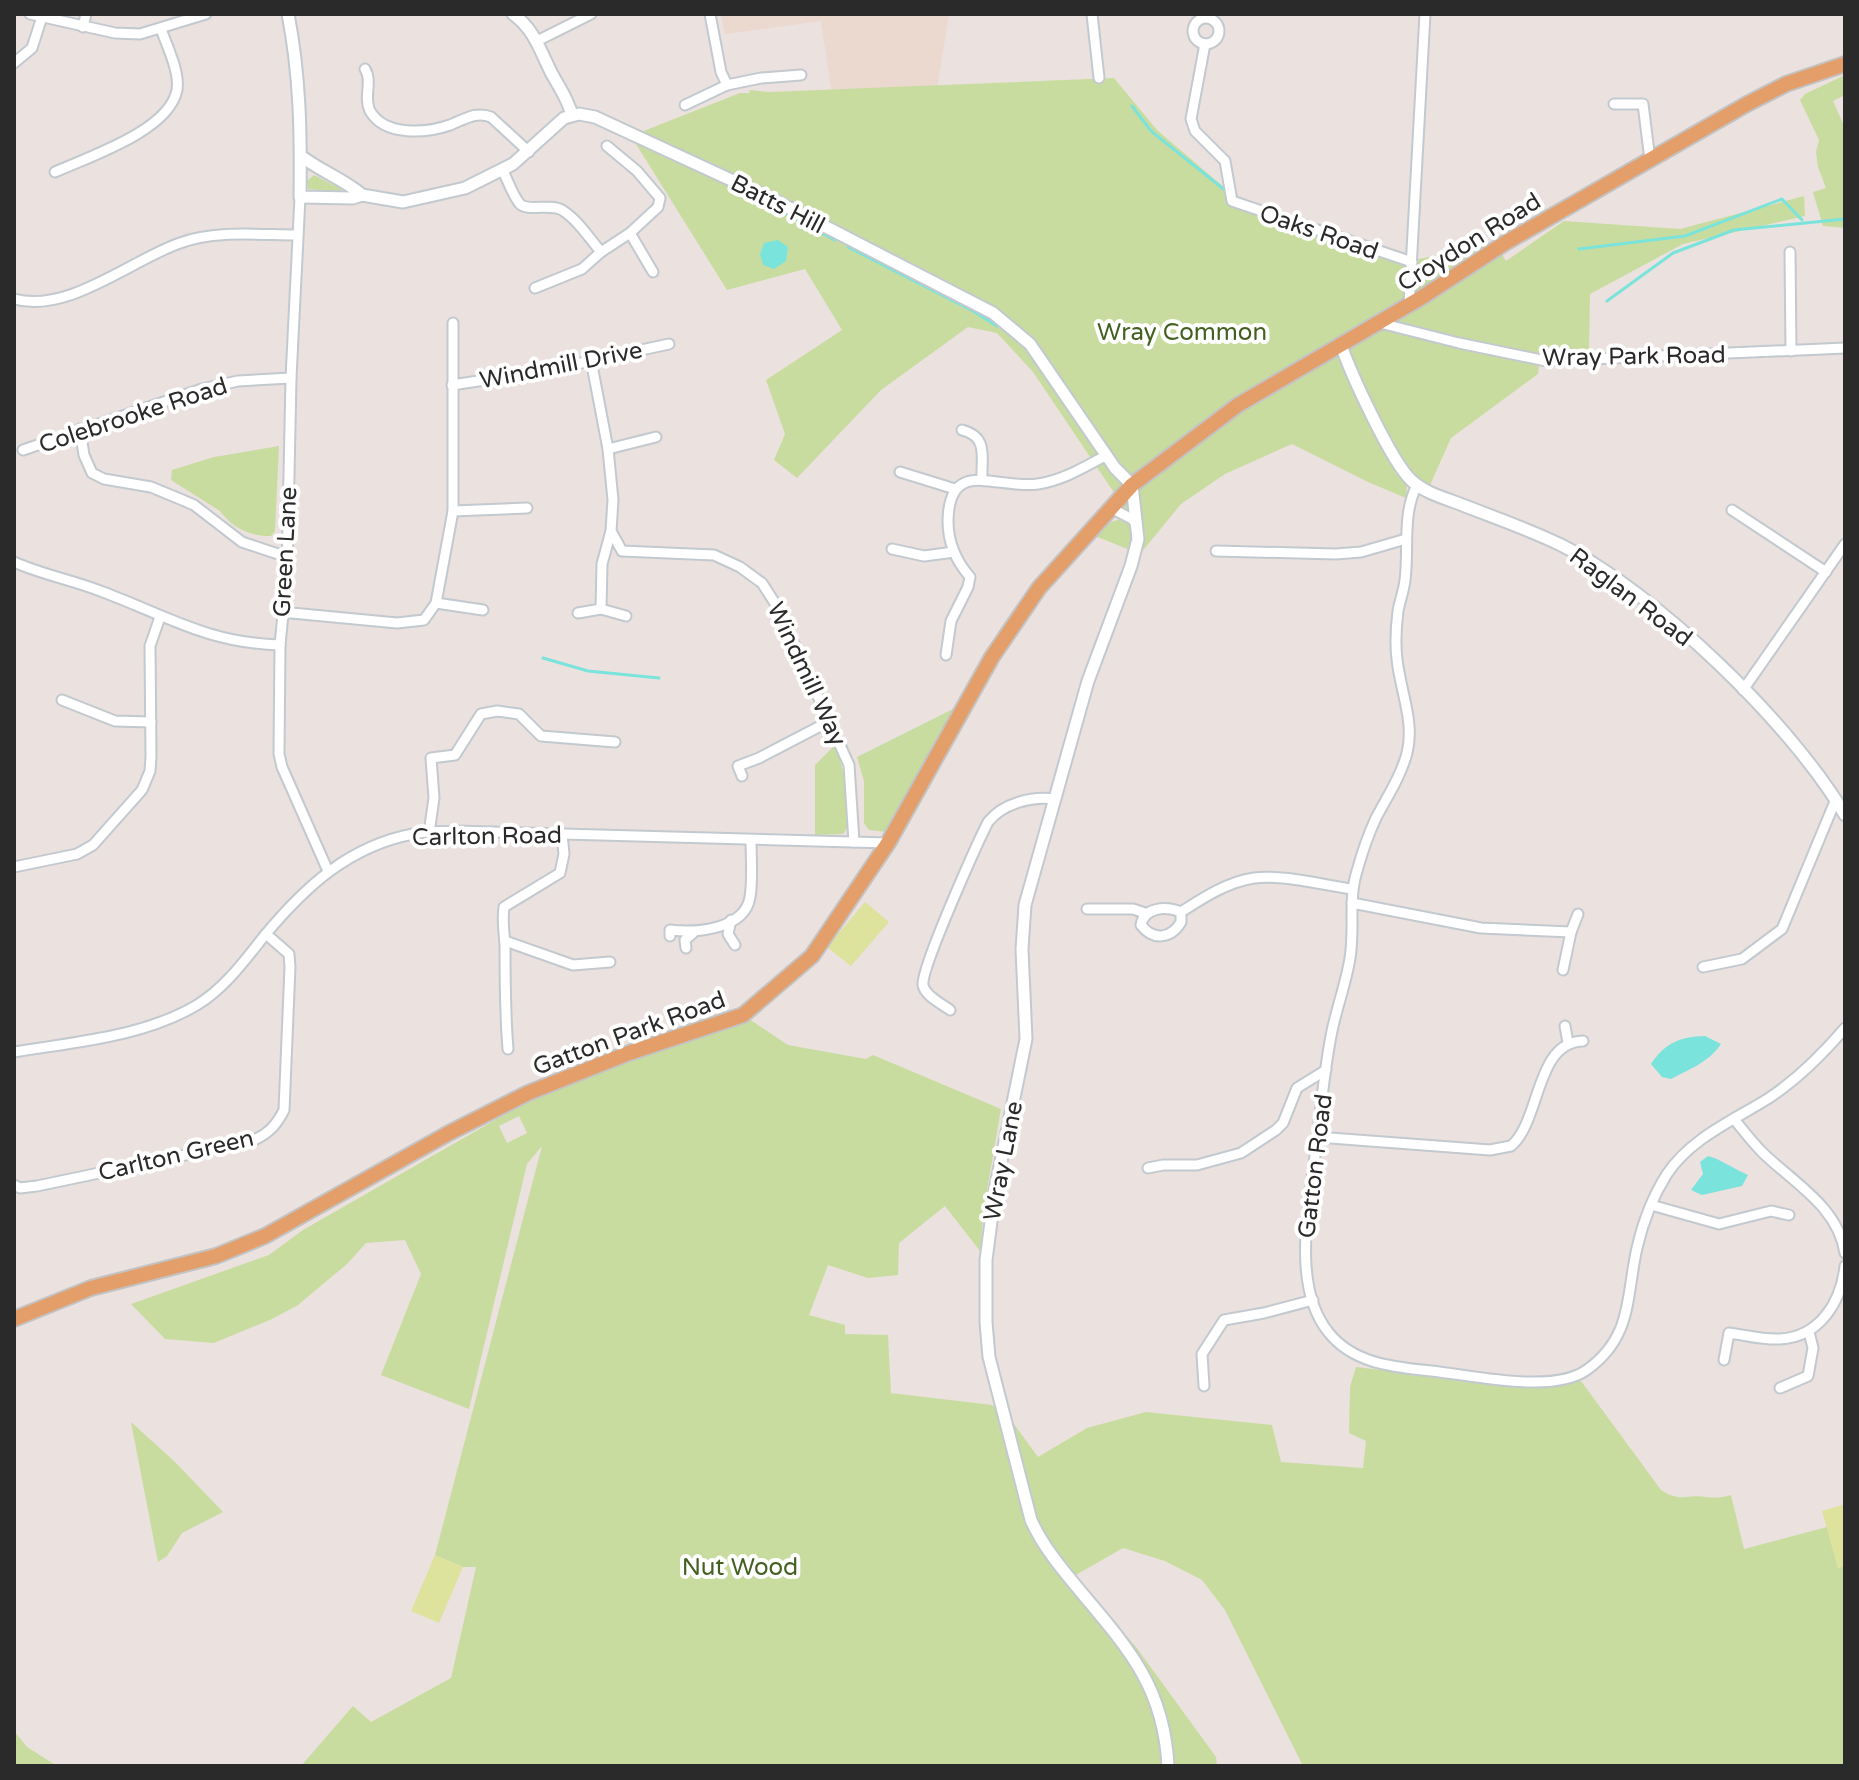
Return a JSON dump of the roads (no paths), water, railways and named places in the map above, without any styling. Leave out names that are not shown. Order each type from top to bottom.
[{"type":"main road","name":"Croydon Road","points":[[1132,485],[1226,413],[1380,323],[1505,243],[1786,84],[1845,64]]},
{"type":"main road","name":"Gatton Park Road","points":[[14,1319],[91,1288],[216,1256],[265,1236],[449,1133],[528,1093],[629,1053],[743,1015],[812,956],[888,843],[992,657],[1039,588],[1132,485]]},
{"type":"street","points":[[30,14],[127,34],[161,29],[206,14]]},
{"type":"street","points":[[83,27],[86,14]]},
{"type":"street","points":[[288,14],[298,78],[300,197],[353,198],[362,195]]},
{"type":"street","points":[[301,156],[362,195],[390,202],[418,200],[465,188],[503,171],[529,152],[556,123],[572,115],[566,95],[530,28],[513,14]]},
{"type":"street","points":[[537,41],[591,14]]},
{"type":"street","points":[[710,14],[721,72],[727,85]]},
{"type":"street","points":[[1092,14],[1099,78]]},
{"type":"street","points":[[1409,305],[1425,14]]},
{"type":"street","points":[[14,63],[32,48],[42,17]]},
{"type":"street","points":[[55,172],[130,138],[172,104],[177,82],[161,29]]},
{"type":"street","name":"Oaks Road","points":[[1205,44],[1191,119],[1195,131],[1225,161],[1230,198],[1237,205],[1412,262]]},
{"type":"street","points":[[365,69],[369,78],[367,104],[371,113],[384,124],[421,131],[484,114],[529,152]]},
{"type":"street","points":[[685,105],[727,85],[801,75]]},
{"type":"street","points":[[1614,104],[1643,104],[1650,160]]},
{"type":"street","name":"Batts Hill","points":[[572,115],[595,117],[628,131],[770,198],[993,313],[1030,344],[1107,455],[1132,485]]},
{"type":"street","points":[[535,288],[582,269],[630,233],[658,207],[660,198],[637,171],[607,146]]},
{"type":"street","points":[[503,171],[521,205],[561,209],[577,222],[601,252]]},
{"type":"street","name":"Green Lane","points":[[300,197],[291,378],[287,557],[281,612],[279,754],[328,871]]},
{"type":"street","points":[[630,233],[653,272]]},
{"type":"street","points":[[14,299],[42,302],[71,294],[197,238],[297,235]]},
{"type":"street","points":[[1790,252],[1791,351]]},
{"type":"street","points":[[281,612],[397,623],[424,620],[436,603],[453,511],[453,323]]},
{"type":"street","name":"Wray Park Road","points":[[1380,323],[1546,361],[1845,348]]},
{"type":"street","name":"Windmill Drive","points":[[452,385],[544,371],[669,344]]},
{"type":"street","name":"Raglan Road","points":[[1341,345],[1388,446],[1405,474],[1417,485],[1574,552],[1664,616],[1743,690],[1784,734],[1836,799],[1845,815]]},
{"type":"street","points":[[591,360],[608,449],[613,500],[611,531],[602,564],[601,609]]},
{"type":"street","name":"Colebrooke Road","points":[[23,450],[214,386],[238,381],[291,378]]},
{"type":"street","points":[[80,429],[84,455],[92,473],[104,479],[151,487],[194,505],[242,542],[287,557]]},
{"type":"street","points":[[962,430],[975,433],[981,441],[982,480]]},
{"type":"street","points":[[608,449],[656,437]]},
{"type":"street","points":[[946,655],[951,621],[970,577],[958,562],[948,527],[949,499],[955,489],[969,481],[982,480],[1035,484],[1077,472],[1107,455]]},
{"type":"street","points":[[900,472],[955,489]]},
{"type":"street","name":"Wray Lane","points":[[1132,485],[1138,527],[1131,566],[1088,681],[1025,905],[1022,949],[1026,1039],[993,1203],[986,1260],[987,1337],[1018,1475],[1040,1541],[1116,1633],[1144,1675],[1160,1709],[1168,1766]]},
{"type":"street","name":"Gatton Road","points":[[1417,485],[1412,495],[1406,539],[1405,584],[1398,612],[1396,645],[1400,684],[1409,723],[1409,744],[1403,767],[1374,823],[1352,889],[1351,953],[1331,1037],[1305,1244],[1313,1300],[1330,1335],[1367,1361],[1409,1369],[1532,1382],[1564,1380],[1590,1368],[1614,1342],[1622,1328],[1630,1299],[1637,1249],[1651,1205],[1669,1171],[1690,1148],[1715,1129],[1794,1080],[1820,1057],[1845,1028]]},
{"type":"street","points":[[453,511],[527,508]]},
{"type":"street","points":[[1111,508],[1132,519],[1138,527]]},
{"type":"street","points":[[1732,510],[1826,572]]},
{"type":"street","points":[[602,564],[622,551],[611,531]]},
{"type":"street","points":[[1216,551],[1336,554],[1361,552],[1406,539]]},
{"type":"street","points":[[1743,690],[1845,544]]},
{"type":"street","points":[[892,549],[924,556],[954,552]]},
{"type":"street","name":"Windmill Way","points":[[622,551],[714,555],[740,567],[762,583],[778,608],[849,765],[854,842]]},
{"type":"street","points":[[14,562],[224,639],[280,645]]},
{"type":"street","points":[[436,603],[483,610]]},
{"type":"street","points":[[578,613],[601,609],[626,616]]},
{"type":"street","points":[[14,867],[77,854],[93,845],[146,782],[151,765],[150,646],[160,617]]},
{"type":"street","points":[[62,700],[115,721],[151,722]]},
{"type":"street","points":[[420,757],[455,755],[481,714],[497,711],[519,714],[541,736],[615,742]]},
{"type":"street","points":[[738,766],[830,721]]},
{"type":"street","points":[[429,833],[434,798],[431,758]]},
{"type":"street","points":[[950,1010],[928,994],[924,978],[979,838],[998,811],[1025,800],[1055,799]]},
{"type":"street","points":[[1703,967],[1742,959],[1782,929],[1836,799]]},
{"type":"street","name":"Carlton Road","points":[[14,1052],[126,1032],[182,1013],[226,982],[295,901],[328,871],[341,861],[381,842],[415,833],[888,843]]},
{"type":"street","points":[[508,1049],[504,1005],[505,941],[501,926],[504,907],[560,873],[564,854],[562,834]]},
{"type":"street","points":[[670,936],[670,930],[693,933],[715,929],[743,912],[750,900],[751,840]]},
{"type":"street","points":[[1181,912],[1211,893],[1254,878],[1352,889]]},
{"type":"street","points":[[1352,903],[1481,928],[1571,932]]},
{"type":"street","points":[[1087,909],[1133,909],[1145,913],[1170,908],[1181,912]]},
{"type":"street","points":[[1145,913],[1141,925],[1148,933],[1159,936],[1172,934],[1178,928],[1181,912]]},
{"type":"street","points":[[1563,970],[1578,914]]},
{"type":"street","points":[[731,920],[728,934],[735,945]]},
{"type":"street","points":[[686,948],[685,940],[693,933]]},
{"type":"street","name":"Carlton Green","points":[[14,1185],[20,1188],[37,1186],[252,1141],[276,1126],[284,1110],[290,967],[289,954],[266,934]]},
{"type":"street","points":[[505,941],[573,965],[610,962]]},
{"type":"street","points":[[1565,1026],[1568,1043]]},
{"type":"street","points":[[1317,1137],[1490,1150],[1511,1146],[1522,1133],[1554,1056],[1568,1043],[1583,1041]]},
{"type":"street","points":[[1148,1168],[1197,1165],[1241,1153],[1276,1130],[1283,1123],[1297,1088],[1326,1070]]},
{"type":"street","points":[[1734,1119],[1760,1150],[1829,1213],[1838,1226],[1845,1253]]},
{"type":"street","points":[[1651,1205],[1719,1224],[1771,1211],[1789,1215]]},
{"type":"street","points":[[1724,1360],[1729,1333],[1777,1339],[1809,1332],[1835,1303],[1845,1266]]},
{"type":"street","points":[[1204,1386],[1202,1354],[1224,1320],[1313,1300]]},
{"type":"street","points":[[1780,1388],[1808,1376],[1813,1348],[1809,1332]]},
{"type":"water","points":[[778,240],[788,247],[786,261],[774,269],[763,265],[760,254],[764,243]]},
{"type":"water","points":[[1705,1036],[1721,1044],[1705,1060],[1685,1072],[1671,1079],[1662,1077],[1651,1064],[1662,1050],[1674,1042]]},
{"type":"water","points":[[1708,1156],[1748,1175],[1742,1186],[1702,1195],[1691,1190],[1703,1174],[1700,1162]]},
{"type":"waterway","points":[[1132,106],[1151,131],[1226,191]]},
{"type":"waterway","points":[[725,183],[835,240]]},
{"type":"waterway","points":[[1579,249],[1685,236],[1782,199],[1802,220]]},
{"type":"waterway","points":[[1607,301],[1673,253],[1734,230],[1845,219]]},
{"type":"waterway","points":[[848,247],[997,326]]},
{"type":"waterway","points":[[543,658],[588,671],[659,678]]},
{"type":"park label","name":"Wray Common","points":[[1182,332]]},
{"type":"park label","name":"Nut Wood","points":[[740,1567]]}]
